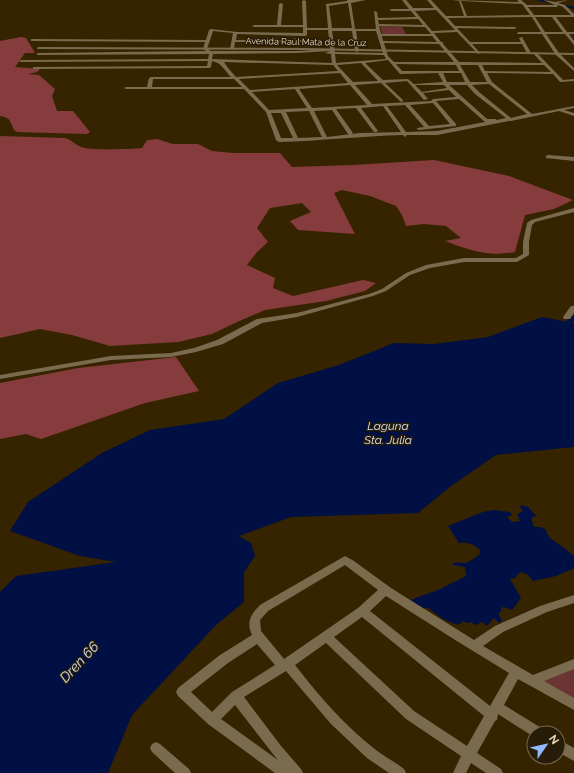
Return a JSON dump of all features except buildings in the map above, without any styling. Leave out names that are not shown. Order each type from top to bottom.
[{"type":"street","points":[[363,0],[335,2],[327,5],[334,64],[353,84],[370,106]]},
{"type":"street","points":[[404,0],[449,52],[463,72],[468,83],[477,93],[510,119]]},
{"type":"street","points":[[454,0],[501,1],[555,6],[557,6],[558,1]]},
{"type":"street","points":[[545,0],[566,0],[571,7],[568,10]]},
{"type":"street","points":[[304,1],[304,50]]},
{"type":"street","points":[[350,1],[357,51]]},
{"type":"street","points":[[481,1],[482,6]]},
{"type":"street","points":[[558,1],[574,16]]},
{"type":"street","points":[[426,4],[431,2],[469,43],[476,53],[490,83],[532,116]]},
{"type":"street","points":[[460,2],[466,17]]},
{"type":"street","points":[[522,3],[557,54],[574,70]]},
{"type":"street","points":[[279,26],[281,4]]},
{"type":"street","points":[[402,4],[414,4]]},
{"type":"street","points":[[391,10],[437,9]]},
{"type":"street","points":[[553,11],[568,10]]},
{"type":"street","points":[[528,11],[542,11]]},
{"type":"street","points":[[375,12],[385,55],[426,99]]},
{"type":"street","points":[[484,12],[486,16]]},
{"type":"street","points":[[445,17],[486,16],[512,22],[529,53]]},
{"type":"street","points":[[454,27],[480,27],[512,22],[532,16],[574,16]]},
{"type":"street","points":[[553,16],[574,44]]},
{"type":"street","points":[[377,19],[420,18]]},
{"type":"street","points":[[254,26],[279,26],[305,30]]},
{"type":"street","points":[[210,52],[205,49],[211,30],[235,33],[305,30],[378,30],[405,26],[426,26]]},
{"type":"street","points":[[405,26],[409,35]]},
{"type":"street","points":[[480,27],[486,33]]},
{"type":"street","points":[[378,30],[409,35],[458,31]]},
{"type":"street","points":[[232,49],[235,33]]},
{"type":"street","points":[[518,33],[574,33]]},
{"type":"street","points":[[32,40],[161,38],[208,41]]},
{"type":"street","points":[[156,49],[161,38]]},
{"type":"street","points":[[489,38],[492,43]]},
{"type":"street","points":[[82,49],[88,40]]},
{"type":"street","points":[[234,41],[304,41]]},
{"type":"street","points":[[382,42],[442,43]]},
{"type":"street","points":[[469,43],[523,43]]},
{"type":"street","name":"Avenida Raúl Mata de la Cruz","points":[[38,48],[165,50],[232,49],[261,51],[304,50]]},
{"type":"street","points":[[114,68],[124,49]]},
{"type":"street","points":[[178,53],[188,49]]},
{"type":"street","points":[[38,54],[122,54],[146,53],[165,50],[178,53],[332,51]]},
{"type":"street","points":[[162,68],[165,50]]},
{"type":"street","points":[[296,52],[304,50],[385,55],[401,72],[463,72]]},
{"type":"street","points":[[258,64],[261,51]]},
{"type":"street","name":"Avenida Raúl Mata de la Cruz","points":[[332,51],[357,51],[385,55],[449,52],[574,54]]},
{"type":"street","points":[[35,68],[210,67],[210,52]]},
{"type":"street","points":[[48,68],[58,53]]},
{"type":"street","points":[[535,53],[562,81],[574,80]]},
{"type":"street","points":[[93,68],[103,54]]},
{"type":"street","points":[[21,61],[210,60],[258,64],[334,64],[361,61],[385,55]]},
{"type":"street","points":[[219,61],[224,64],[226,69],[258,100],[268,112],[280,140],[404,133],[437,133],[510,119]]},
{"type":"street","points":[[361,61],[401,102]]},
{"type":"street","points":[[393,63],[545,64]]},
{"type":"street","points":[[265,72],[268,76]]},
{"type":"street","points":[[149,88],[151,78],[236,78],[342,72]]},
{"type":"street","points":[[419,72],[424,84]]},
{"type":"street","points":[[440,72],[444,84],[486,121],[532,116],[574,108]]},
{"type":"street","points":[[484,72],[554,73]]},
{"type":"street","points":[[126,88],[296,88],[408,80]]},
{"type":"street","points":[[416,84],[490,83]]},
{"type":"street","points":[[296,88],[325,137]]},
{"type":"street","points":[[424,92],[450,90]]},
{"type":"street","points":[[268,112],[407,104],[459,98]]},
{"type":"street","points":[[325,137],[376,131],[404,133],[454,125],[434,102]]},
{"type":"street","points":[[407,104],[428,128]]},
{"type":"street","points":[[384,105],[404,133]]},
{"type":"street","points":[[358,106],[376,131]]},
{"type":"street","points":[[333,108],[350,133]]},
{"type":"street","points":[[565,110],[574,115]]},
{"type":"street","points":[[283,111],[295,139]]},
{"type":"street","points":[[558,111],[574,115]]},
{"type":"street","points":[[548,157],[574,159]]},
{"type":"street","points":[[0,377],[111,358],[170,355],[196,350],[220,342],[260,321],[297,315],[371,296],[384,290],[408,274],[428,266],[464,260],[517,260],[526,255],[526,242],[529,224],[533,221],[574,210]]},
{"type":"street","points":[[566,317],[574,308]]},
{"type":"street","points":[[400,773],[368,751],[332,717],[258,637],[254,629],[254,622],[264,608],[345,560],[386,590],[516,672],[574,704]]},
{"type":"street","points":[[212,720],[236,696],[285,665],[362,611],[386,590]]},
{"type":"street","points":[[475,646],[499,629],[544,609],[574,599]]},
{"type":"street","points":[[362,611],[495,711],[526,726]]},
{"type":"street","points":[[326,636],[410,714],[497,773]]},
{"type":"street","points":[[258,637],[224,659],[182,692],[212,720],[285,773]]},
{"type":"street","points":[[532,681],[574,664]]},
{"type":"street","points":[[459,773],[516,672]]},
{"type":"street","points":[[236,696],[277,750],[297,773]]},
{"type":"street","points":[[156,748],[185,773]]},
{"type":"shaded area","points":[[380,26],[402,27],[406,34],[382,34]]},
{"type":"shaded area","points":[[21,37],[26,38],[35,53],[25,53],[15,67],[40,69],[37,72],[28,74],[39,75],[55,89],[52,96],[57,111],[73,111],[90,132],[87,134],[17,132],[14,130],[8,119],[0,116],[0,41]]},
{"type":"shaded area","points":[[0,136],[65,138],[81,147],[102,149],[142,148],[147,140],[157,139],[173,144],[198,144],[212,151],[233,153],[280,153],[292,167],[434,160],[509,176],[573,200],[554,209],[525,215],[515,252],[497,254],[471,250],[445,241],[461,238],[446,226],[424,224],[406,226],[402,215],[396,206],[370,196],[342,190],[334,193],[355,234],[298,230],[290,221],[311,212],[302,203],[270,208],[257,228],[268,242],[257,252],[247,265],[275,278],[273,288],[293,296],[363,280],[376,283],[365,291],[326,301],[265,310],[212,334],[178,342],[110,346],[72,335],[40,329],[0,338]]},
{"type":"shaded area","points":[[176,357],[199,391],[145,403],[41,439],[26,434],[0,439],[0,383],[78,368]]},
{"type":"shaded area","points":[[574,668],[574,700],[540,682]]},
{"type":"water","name":"Laguna Sta. Julia","points":[[542,317],[574,323],[574,447],[496,455],[451,486],[418,513],[291,517],[239,536],[251,543],[255,556],[244,572],[244,602],[216,625],[132,715],[108,773],[0,773],[0,592],[16,576],[116,562],[80,556],[10,531],[28,502],[102,453],[150,430],[224,419],[278,383],[339,365],[394,343],[434,344],[488,337]]},
{"type":"water","points":[[521,505],[528,507],[536,516],[531,518],[534,527],[541,527],[546,530],[551,539],[574,556],[574,568],[556,576],[533,581],[527,574],[520,572],[514,579],[511,578],[510,579],[521,598],[512,610],[504,607],[501,608],[501,612],[498,613],[502,621],[499,623],[494,618],[487,626],[483,622],[475,625],[471,622],[467,623],[463,621],[458,625],[443,619],[428,608],[423,608],[410,600],[438,590],[466,576],[465,567],[453,565],[454,563],[465,563],[471,561],[480,554],[480,550],[473,545],[468,543],[459,543],[448,526],[483,512],[493,510],[510,512],[512,515],[507,517],[512,522],[520,521],[517,514],[523,511],[520,507]]},
{"type":"waterway","points":[[538,0],[574,8]]},
{"type":"waterway","points":[[569,322],[574,317]]},
{"type":"water label","name":"Dren 66","points":[[79,662]]}]
